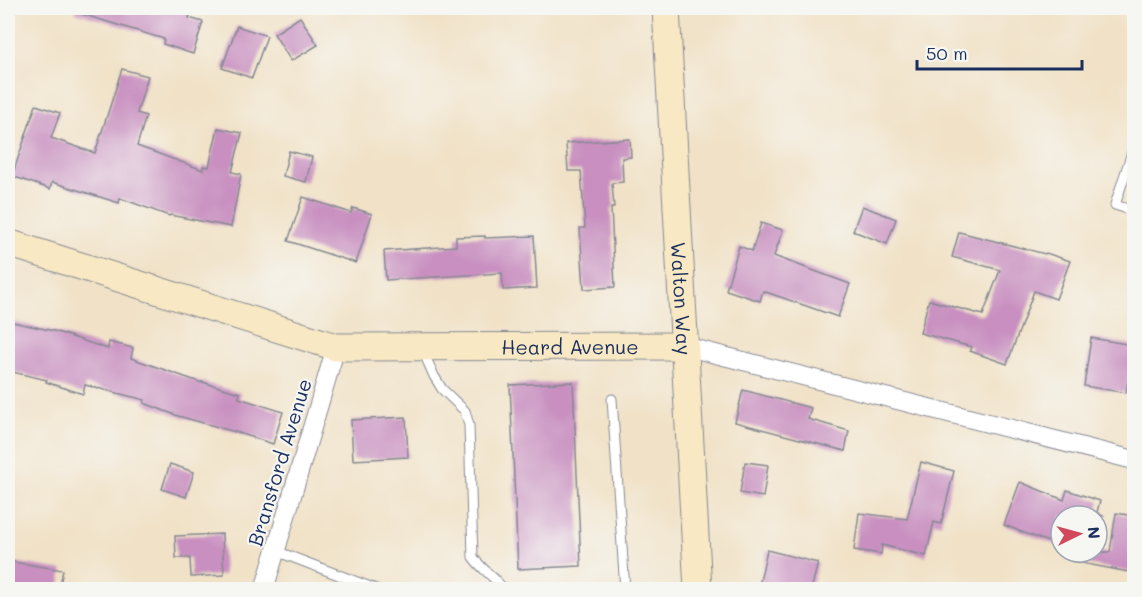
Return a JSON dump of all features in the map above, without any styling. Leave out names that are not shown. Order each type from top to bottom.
[{"type":"street","name":"Walton Way","points":[[666,8],[698,590]]},
{"type":"street","name":"Heard Avenue","points":[[8,243],[336,347],[684,346],[1134,460]]},
{"type":"street","name":"Bransford Avenue","points":[[264,590],[336,347]]},
{"type":"lane","points":[[1134,147],[1115,205],[1134,211]]},
{"type":"lane","points":[[421,346],[442,388],[465,411],[469,425],[473,557],[479,566],[497,579],[504,590]]},
{"type":"lane","points":[[612,399],[625,590]]},
{"type":"lane","points":[[276,550],[378,590]]},
{"type":"building","points":[[76,8],[192,8],[189,18],[203,22],[193,54],[163,44],[164,39],[75,12]]},
{"type":"building","points":[[300,17],[318,45],[291,61],[274,34]]},
{"type":"building","points":[[237,26],[267,36],[252,78],[222,68]]},
{"type":"building","points":[[122,69],[148,76],[137,113],[146,116],[137,146],[203,170],[203,166],[209,167],[218,128],[242,133],[232,172],[241,174],[231,227],[169,216],[120,198],[119,203],[52,182],[50,189],[12,176],[36,105],[60,113],[51,138],[95,153]]},
{"type":"building","points":[[630,139],[631,157],[622,158],[623,182],[612,183],[615,287],[584,289],[580,228],[585,228],[581,171],[568,171],[566,143]]},
{"type":"building","points":[[289,151],[312,157],[306,182],[283,176]]},
{"type":"building","points":[[303,197],[351,213],[353,208],[372,214],[356,263],[288,241]]},
{"type":"building","points":[[862,206],[896,219],[887,244],[853,231]]},
{"type":"building","points":[[761,223],[783,230],[774,256],[850,284],[838,317],[763,291],[760,301],[726,290],[739,246],[752,251]]},
{"type":"building","points":[[959,232],[1070,261],[1056,299],[1034,291],[1007,364],[970,351],[972,347],[920,333],[929,300],[983,315],[1000,270],[952,257]]},
{"type":"building","points":[[485,236],[485,238],[534,236],[537,288],[503,290],[502,273],[386,280],[384,251],[456,246],[456,237]]},
{"type":"building","points":[[8,321],[54,331],[108,349],[109,342],[133,348],[131,358],[202,383],[240,393],[239,398],[283,412],[273,444],[178,416],[144,403],[145,400],[85,385],[83,394],[46,382],[47,380],[8,371]]},
{"type":"building","points":[[1091,338],[1133,345],[1126,393],[1084,386]]},
{"type":"building","points":[[573,382],[581,566],[518,569],[510,385]]},
{"type":"building","points":[[743,390],[811,408],[808,419],[849,431],[845,451],[735,422]]},
{"type":"building","points":[[406,417],[408,457],[353,460],[351,420]]},
{"type":"building","points":[[745,462],[768,465],[763,497],[740,493]]},
{"type":"building","points":[[921,462],[954,471],[941,524],[934,522],[926,556],[882,545],[881,554],[854,550],[859,513],[907,519]]},
{"type":"building","points":[[170,464],[194,472],[186,497],[162,489]]},
{"type":"building","points":[[1020,482],[1064,500],[1067,490],[1100,501],[1099,504],[1049,504],[1049,542],[1004,525]]},
{"type":"building","points":[[1116,513],[1134,516],[1134,573],[1087,564],[1109,564]]},
{"type":"building","points":[[222,534],[224,575],[191,577],[190,558],[176,558],[175,536]]},
{"type":"building","points":[[767,550],[818,563],[811,590],[758,590]]},
{"type":"building","points":[[8,561],[63,570],[59,590],[8,590]]}]
